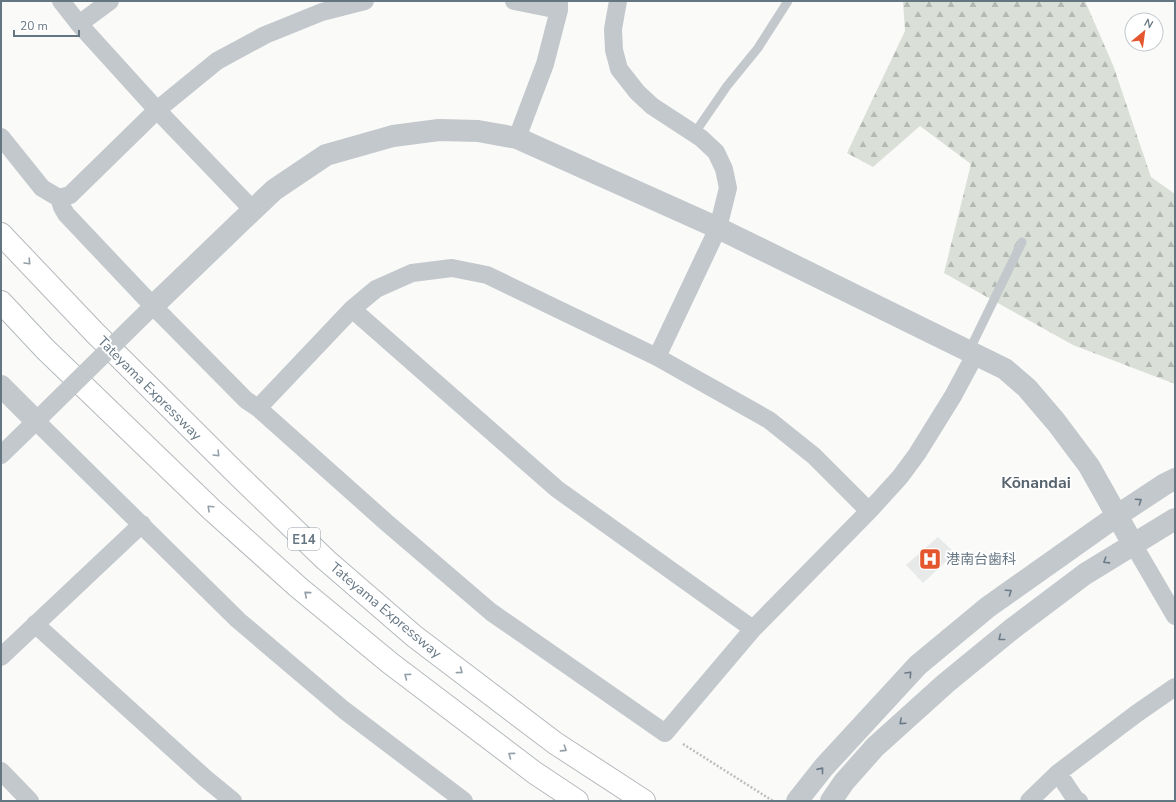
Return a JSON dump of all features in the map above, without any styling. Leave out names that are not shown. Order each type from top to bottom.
[{"type":"highway","name":"Tateyama Expressway","points":[[1,234],[95,333],[326,560],[414,636],[555,743],[644,801]]},
{"type":"highway","name":"E14","points":[[1,302],[45,349],[200,498],[298,587],[390,663],[536,773],[578,801]]},
{"type":"street","points":[[61,1],[79,24],[157,110],[252,210]]},
{"type":"street","points":[[79,24],[110,1]]},
{"type":"street","points":[[59,198],[70,195],[157,110],[217,61],[265,35],[322,12],[365,1]]},
{"type":"street","points":[[514,1],[559,6],[544,64],[517,138]]},
{"type":"street","points":[[618,1],[613,28],[614,50],[619,69],[637,92],[652,106],[694,134],[716,152],[724,169],[728,188],[718,228],[657,357]]},
{"type":"street","points":[[1,455],[274,190],[326,155],[393,136],[439,130],[478,131],[517,138],[718,228],[1005,369],[1027,388],[1056,422],[1089,466],[1175,616]]},
{"type":"street","points":[[1,137],[42,188],[59,198],[66,214],[153,306],[246,400],[258,408],[387,523],[491,612],[665,733],[753,629],[869,511],[900,477],[917,454],[953,396],[972,353]]},
{"type":"street","points":[[258,408],[352,309],[376,289],[412,272],[452,268],[487,275],[657,357],[769,420],[814,456],[869,511]]},
{"type":"street","points":[[352,309],[557,489],[753,629]]},
{"type":"street","points":[[1,386],[238,620],[344,710],[464,801]]},
{"type":"street","points":[[797,801],[824,767],[918,665],[988,607],[1118,515],[1175,479]]},
{"type":"street","points":[[831,801],[844,782],[875,747],[946,683],[1012,629],[1079,579],[1175,519]]},
{"type":"street","points":[[1,657],[142,524]]},
{"type":"street","points":[[35,624],[205,778],[233,801]]},
{"type":"street","points":[[1028,801],[1058,773],[1136,714],[1175,687]]},
{"type":"street","points":[[1,771],[30,801]]},
{"type":"street","points":[[1058,773],[1076,800],[1079,801]]},
{"type":"lane","points":[[694,134],[727,86],[758,48],[788,1]]},
{"type":"lane","points":[[972,353],[1022,242]]},
{"type":"path","points":[[665,733],[773,801]]},
{"type":"shaded area","points":[[938,537],[955,553],[923,583],[906,565]]},
{"type":"green space","points":[[903,1],[1085,1],[1113,65],[1151,177],[1175,194],[1175,384],[1073,345],[944,273],[971,164],[920,126],[873,167],[847,153],[905,31]]},
{"type":"place","name":"港南台歯科","points":[[930,559]]},
{"type":"district","name":"Kōnandai","points":[[1036,482]]}]
